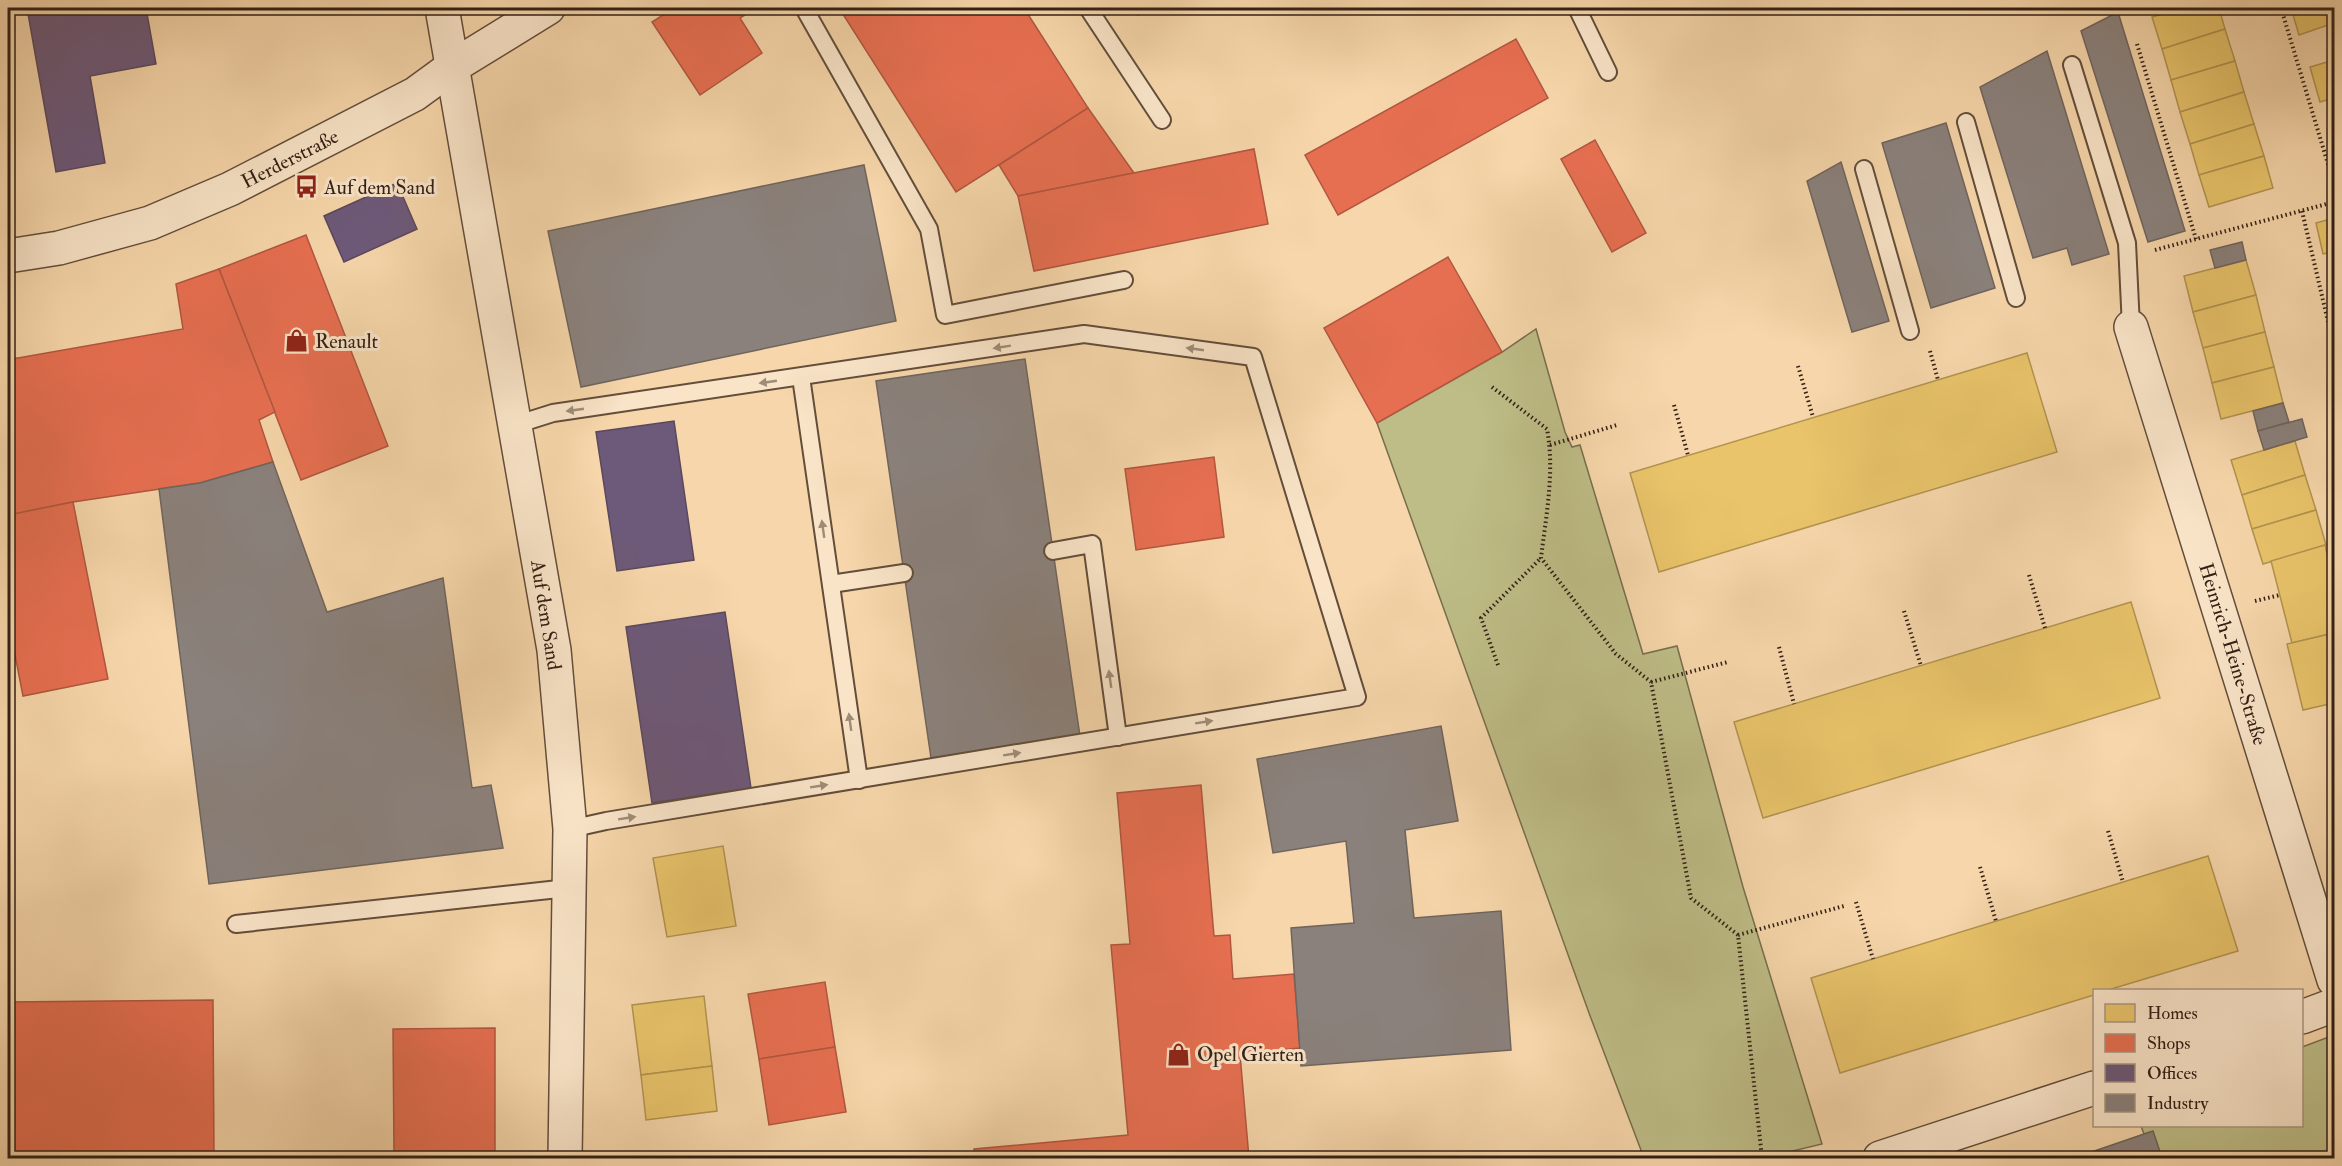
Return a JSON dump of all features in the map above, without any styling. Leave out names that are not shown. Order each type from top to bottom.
[{"type":"street","name":"Auf dem Sand","points":[[441,8],[554,650],[570,829],[566,1158]]},
{"type":"street","name":"Herderstraße","points":[[8,256],[59,248],[150,223],[220,193],[384,112],[548,8]]},
{"type":"street","name":"Heinrich-Heine-Straße","points":[[2131,327],[2334,980]]},
{"type":"street","points":[[2303,1016],[2334,1005]]},
{"type":"street","points":[[1880,1158],[2093,1088]]},
{"type":"lane","points":[[804,8],[929,229],[945,315],[1124,280]]},
{"type":"lane","points":[[1088,8],[1162,120]]},
{"type":"lane","points":[[1577,8],[1608,72]]},
{"type":"lane","points":[[2072,65],[2127,243],[2131,327]]},
{"type":"lane","points":[[1966,122],[2016,298]]},
{"type":"lane","points":[[1864,168],[1910,331]]},
{"type":"lane","points":[[515,426],[553,413],[1084,334],[1253,357],[1357,697],[606,821],[570,829]]},
{"type":"lane","points":[[801,377],[859,780]]},
{"type":"lane","points":[[1053,551],[1092,544],[1118,737]]},
{"type":"lane","points":[[831,584],[904,573]]},
{"type":"lane","points":[[236,924],[568,888]]},
{"type":"path","points":[[2281,8],[2334,184]]},
{"type":"path","points":[[2137,44],[2196,239]]},
{"type":"path","points":[[2151,251],[2334,202]]},
{"type":"path","points":[[2302,211],[2334,347]]},
{"type":"path","points":[[1798,366],[1813,417]]},
{"type":"path","points":[[1492,387],[1547,429],[1550,445],[1548,495],[1541,558],[1481,618],[1498,665]]},
{"type":"path","points":[[1674,405],[1688,455]]},
{"type":"path","points":[[1550,445],[1617,424]]},
{"type":"path","points":[[1541,558],[1616,654],[1651,681],[1692,898],[1738,935],[1762,1158]]},
{"type":"path","points":[[2029,575],[2045,628]]},
{"type":"path","points":[[2251,602],[2280,595]]},
{"type":"path","points":[[1904,610],[1920,666]]},
{"type":"path","points":[[1779,647],[1794,704]]},
{"type":"path","points":[[1651,681],[1728,662]]},
{"type":"path","points":[[2108,831],[2123,882]]},
{"type":"path","points":[[1980,867],[1996,921]]},
{"type":"path","points":[[1856,902],[1874,958]]},
{"type":"path","points":[[1738,935],[1844,906]]},
{"type":"shaded area","points":[[1536,329],[1565,432],[1572,447],[1580,445],[1643,654],[1677,646],[1743,887],[1822,1144],[1763,1158],[1644,1158],[1589,1013],[1377,423],[1502,352]]},
{"type":"shaded area","points":[[2334,1035],[2334,1158],[2162,1158],[2153,1132],[2144,1134],[2141,1127],[2303,1127],[2303,1047]]},
{"type":"building: Homes","points":[[2184,8],[2219,8],[2225,29],[2162,49],[2152,17]]},
{"type":"building: Homes","points":[[2291,8],[2334,8],[2334,23],[2299,35]]},
{"type":"building: Homes","points":[[2225,29],[2235,61],[2171,80],[2162,49]]},
{"type":"building: Homes","points":[[2334,60],[2334,98],[2320,102],[2310,67]]},
{"type":"building: Homes","points":[[2235,61],[2244,92],[2180,112],[2171,80]]},
{"type":"building: Homes","points":[[2244,92],[2254,124],[2190,144],[2180,112]]},
{"type":"building: Homes","points":[[2254,124],[2264,156],[2199,175],[2190,144]]},
{"type":"building: Homes","points":[[2334,134],[2334,150],[2330,135]]},
{"type":"building: Homes","points":[[2264,156],[2273,188],[2209,207],[2199,175]]},
{"type":"building: Homes","points":[[2334,218],[2334,252],[2323,254],[2316,223]]},
{"type":"building: Homes","points":[[2246,260],[2256,295],[2193,312],[2184,276]]},
{"type":"building: Homes","points":[[2334,287],[2334,308],[2330,288]]},
{"type":"building: Homes","points":[[2256,295],[2265,332],[2203,348],[2193,312]]},
{"type":"building: Homes","points":[[2265,332],[2274,367],[2212,383],[2203,348]]},
{"type":"building: Homes","points":[[2027,353],[2057,452],[1659,572],[1630,473]]},
{"type":"building: Homes","points":[[2274,367],[2283,403],[2221,419],[2212,383]]},
{"type":"building: Homes","points":[[2295,441],[2305,475],[2242,495],[2231,460]]},
{"type":"building: Homes","points":[[2305,475],[2316,510],[2252,529],[2242,495]]},
{"type":"building: Homes","points":[[2316,510],[2326,545],[2263,564],[2252,529]]},
{"type":"building: Homes","points":[[2325,545],[2334,584],[2334,633],[2292,643],[2271,561]]},
{"type":"building: Homes","points":[[2131,602],[2160,698],[1763,818],[1734,722]]},
{"type":"building: Homes","points":[[2334,633],[2334,703],[2303,710],[2287,644]]},
{"type":"building: Homes","points":[[723,846],[736,926],[667,937],[653,858]]},
{"type":"building: Homes","points":[[2208,856],[2238,951],[2111,989],[2093,989],[2093,995],[1840,1073],[1811,978]]},
{"type":"building: Homes","points":[[704,996],[712,1066],[641,1075],[632,1005]]},
{"type":"building: Homes","points":[[712,1066],[717,1111],[646,1120],[641,1075]]},
{"type":"building: Shops","points":[[674,8],[756,8],[740,18],[762,53],[700,95],[652,22]]},
{"type":"building: Shops","points":[[839,8],[1024,8],[1088,108],[956,192]]},
{"type":"building: Shops","points":[[1134,8],[1153,8],[1138,15]]},
{"type":"building: Shops","points":[[1310,8],[1326,8],[1314,14]]},
{"type":"building: Shops","points":[[1516,39],[1548,98],[1338,215],[1305,155]]},
{"type":"building: Shops","points":[[1088,108],[1134,173],[1018,196],[999,165]]},
{"type":"building: Shops","points":[[1595,140],[1646,233],[1612,252],[1561,159]]},
{"type":"building: Shops","points":[[1254,149],[1268,224],[1034,271],[1018,196]]},
{"type":"building: Shops","name":"Renault","points":[[306,235],[388,446],[301,480],[219,269]]},
{"type":"building: Shops","points":[[1448,257],[1502,352],[1377,423],[1324,328]]},
{"type":"building: Shops","points":[[219,269],[275,412],[259,420],[273,462],[200,483],[73,502],[15,514],[8,462],[8,358],[183,329],[176,284]]},
{"type":"building: Shops","points":[[1214,457],[1224,537],[1136,550],[1125,469]]},
{"type":"building: Shops","points":[[73,502],[108,679],[23,696],[8,619],[8,515]]},
{"type":"building: Shops","points":[[1201,785],[1214,936],[1230,935],[1233,979],[1294,974],[1300,1048],[1240,1054],[1249,1158],[974,1158],[974,1149],[1128,1135],[1111,945],[1130,944],[1117,793]]},
{"type":"building: Shops","points":[[825,982],[835,1047],[759,1059],[748,994]]},
{"type":"building: Shops","points":[[213,1000],[214,1158],[8,1158],[8,1002]]},
{"type":"building: Shops","points":[[495,1028],[495,1151],[394,1152],[393,1029]]},
{"type":"building: Shops","points":[[835,1047],[846,1112],[769,1125],[759,1059]]},
{"type":"building: Offices","points":[[27,8],[146,8],[156,64],[90,76],[105,163],[56,172]]},
{"type":"building: Offices","points":[[397,183],[417,229],[344,262],[324,216]]},
{"type":"building: Offices","points":[[674,421],[694,560],[617,571],[596,432]]},
{"type":"building: Offices","points":[[725,612],[751,788],[652,803],[626,627]]},
{"type":"building: Industry","points":[[2118,12],[2185,231],[2148,242],[2081,31]]},
{"type":"building: Industry","points":[[2047,51],[2109,254],[2072,265],[2067,248],[2033,258],[1980,87]]},
{"type":"building: Industry","points":[[1946,123],[1995,288],[1931,308],[1882,143]]},
{"type":"building: Industry","points":[[1841,162],[1889,321],[1852,332],[1807,181]]},
{"type":"building: Industry","points":[[864,165],[896,321],[581,387],[548,231]]},
{"type":"building: Industry","points":[[2242,242],[2246,260],[2215,268],[2210,250]]},
{"type":"building: Industry","points":[[1025,359],[1080,736],[931,758],[876,381]]},
{"type":"building: Industry","points":[[2283,403],[2289,422],[2258,431],[2253,411]]},
{"type":"building: Industry","points":[[2302,419],[2307,437],[2264,450],[2258,431]]},
{"type":"building: Industry","points":[[273,462],[327,612],[443,578],[472,788],[491,785],[503,848],[209,884],[159,489],[200,483]]},
{"type":"building: Industry","points":[[1441,726],[1458,821],[1405,830],[1414,918],[1501,911],[1511,1050],[1301,1066],[1291,928],[1354,923],[1346,841],[1273,853],[1257,759]]},
{"type":"building: Industry","points":[[2153,1131],[2162,1158],[2074,1158],[2144,1134]]},
{"type":"place","name":"Auf dem Sand","points":[[306,187]]},
{"type":"place","name":"Renault","points":[[297,341]]},
{"type":"place","name":"Opel Gierten","points":[[1179,1054]]}]
